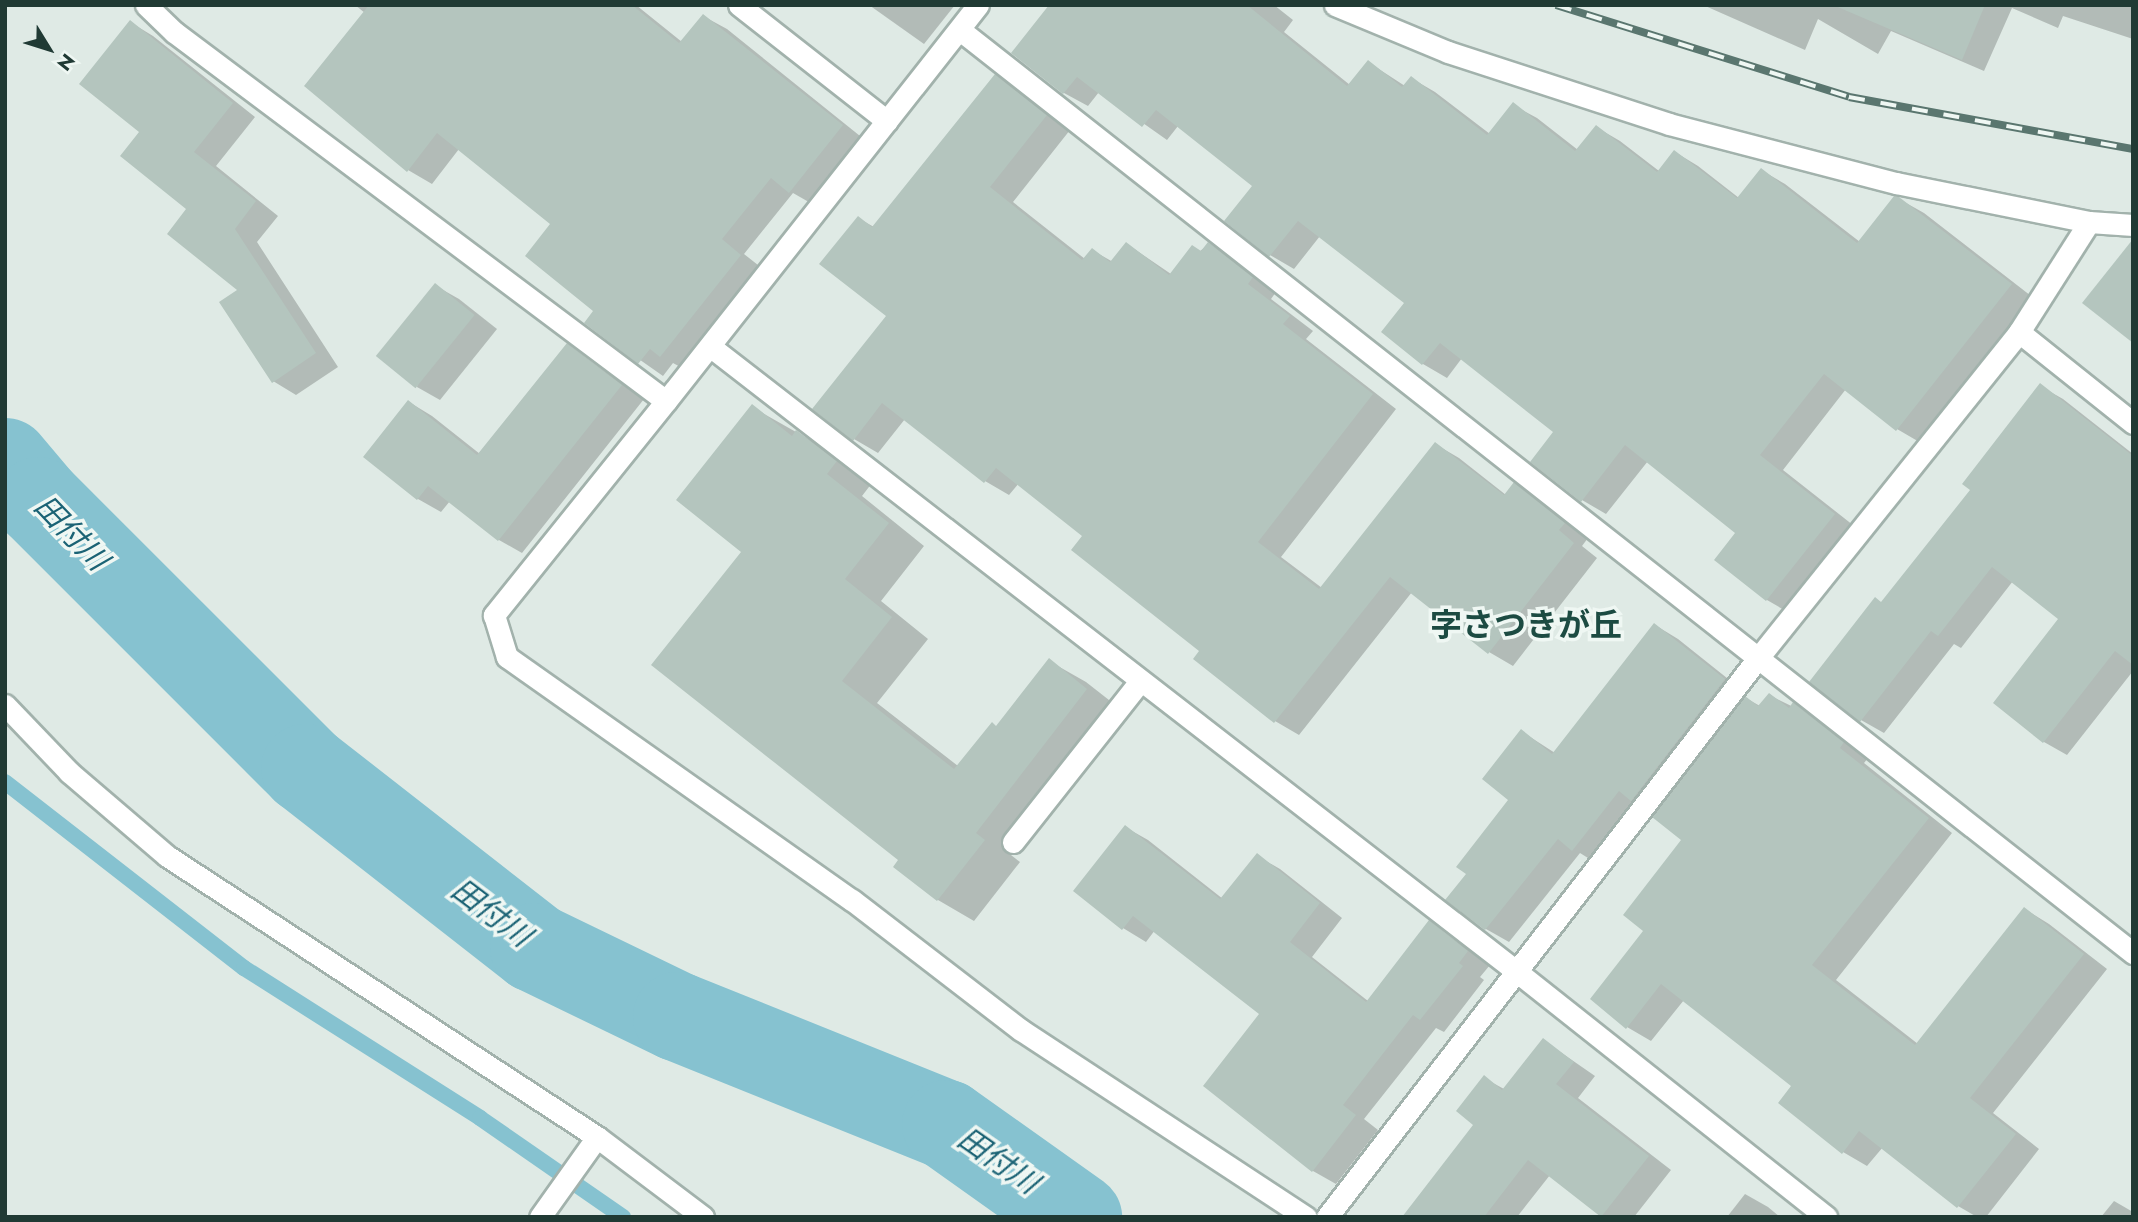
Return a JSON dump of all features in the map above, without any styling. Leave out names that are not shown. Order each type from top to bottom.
[{"type":"street","points":[[146,5],[174,32],[666,401]]},
{"type":"street","points":[[739,5],[887,121]]},
{"type":"street","points":[[978,5],[711,347],[494,615],[507,657],[852,900],[1021,1030],[1306,1217]]},
{"type":"street","points":[[1335,5],[1448,52],[1669,124],[1896,183],[2089,222],[2133,225]]},
{"type":"street","points":[[960,30],[2133,953]]},
{"type":"street","points":[[1327,1217],[1758,658],[2019,332],[2089,222]]},
{"type":"street","points":[[2019,332],[2133,423]]},
{"type":"street","points":[[711,347],[1516,971],[1826,1217]]},
{"type":"street","points":[[1013,842],[1140,681]]},
{"type":"street","points":[[5,705],[69,772],[167,856],[597,1137],[703,1217]]},
{"type":"street","points":[[540,1217],[597,1137]]},
{"type":"building","points":[[369,5],[632,5],[679,43],[703,14],[843,125],[789,193],[771,178],[722,239],[741,255],[660,357],[650,349],[638,364],[584,323],[593,311],[525,256],[550,224],[437,133],[407,172],[304,86]]},
{"type":"building","points":[[1049,5],[1247,5],[1347,86],[1368,60],[1402,87],[1411,76],[1487,135],[1513,102],[1575,151],[1596,125],[1657,172],[1674,150],[1737,198],[1761,168],[1857,243],[1894,196],[1899,197],[2012,284],[1896,431],[1824,374],[1760,455],[1835,514],[1766,601],[1714,560],[1735,533],[1625,445],[1581,502],[1530,462],[1553,432],[1440,343],[1422,365],[1381,332],[1404,303],[1298,221],[1269,257],[1224,221],[1252,186],[1156,110],[1142,127],[1077,77],[1063,94],[1011,53]]},
{"type":"building","points":[[1833,5],[1985,5],[1962,60]]},
{"type":"building","points":[[130,20],[233,103],[194,152],[256,201],[235,229],[316,353],[272,383],[219,302],[237,290],[167,234],[186,209],[120,156],[139,132],[79,84]]},
{"type":"building","points":[[995,74],[1047,115],[990,187],[1082,260],[1092,248],[1110,262],[1126,242],[1169,275],[1192,245],[1201,251],[1208,242],[1253,277],[1248,284],[1290,316],[1283,324],[1373,394],[1258,542],[1319,589],[1435,442],[1504,495],[1514,482],[1565,523],[1559,530],[1574,543],[1488,654],[1390,577],[1274,723],[1193,659],[1199,651],[1071,550],[1082,536],[996,468],[984,483],[882,403],[853,441],[812,409],[886,316],[819,264],[858,216],[872,227]]},
{"type":"building","points":[[2133,239],[2133,343],[2082,303]]},
{"type":"building","points":[[435,283],[475,315],[415,388],[376,356]]},
{"type":"building","points":[[567,343],[622,385],[498,541],[428,486],[417,500],[363,457],[408,400],[477,455]]},
{"type":"building","points":[[2040,383],[2133,456],[2133,665],[2115,651],[2043,743],[1993,703],[2058,619],[1992,567],[1938,636],[1931,631],[1860,722],[1809,682],[1875,597],[1881,602],[1970,490],[1962,484]]},
{"type":"building","points":[[752,404],[792,436],[796,430],[837,461],[827,474],[889,523],[845,579],[892,617],[842,681],[954,769],[992,722],[996,726],[1049,658],[1087,689],[976,833],[985,840],[937,901],[893,867],[898,860],[651,665],[741,552],[676,500]]},
{"type":"building","points":[[1654,623],[1725,679],[1631,801],[1619,791],[1572,851],[1558,839],[1485,930],[1445,900],[1466,874],[1456,867],[1508,800],[1482,779],[1521,729],[1552,754]]},
{"type":"building","points":[[1769,693],[1789,708],[1793,702],[1844,742],[1840,748],[1929,818],[1812,965],[1915,1045],[2024,907],[2084,954],[1970,1098],[2016,1134],[1957,1208],[1859,1131],[1842,1154],[1778,1103],[1791,1086],[1661,984],[1626,1029],[1590,999],[1643,931],[1623,915],[1681,840],[1652,817],[1745,696],[1758,706]]},
{"type":"building","points":[[1125,825],[1220,899],[1257,853],[1320,903],[1290,942],[1366,1002],[1429,920],[1468,951],[1459,963],[1463,966],[1420,1020],[1413,1015],[1343,1105],[1356,1115],[1312,1172],[1203,1086],[1259,1014],[1133,916],[1122,930],[1073,891]]},
{"type":"building","points":[[1543,1038],[1574,1062],[1556,1084],[1649,1156],[1601,1217],[1528,1160],[1484,1217],[1402,1217],[1473,1125],[1456,1111],[1484,1075],[1502,1090]]},
{"type":"waterway","name":"田付川","points":[[5,462],[38,501],[305,768],[534,947],[677,1016],[946,1124],[1077,1217]]},
{"type":"waterway","points":[[5,782],[244,968],[480,1118],[623,1217]]},
{"type":"railway","points":[[1556,5],[1849,97],[2133,149]]},
{"type":"district","name":"字さつきが丘","points":[[1526,625]]}]
